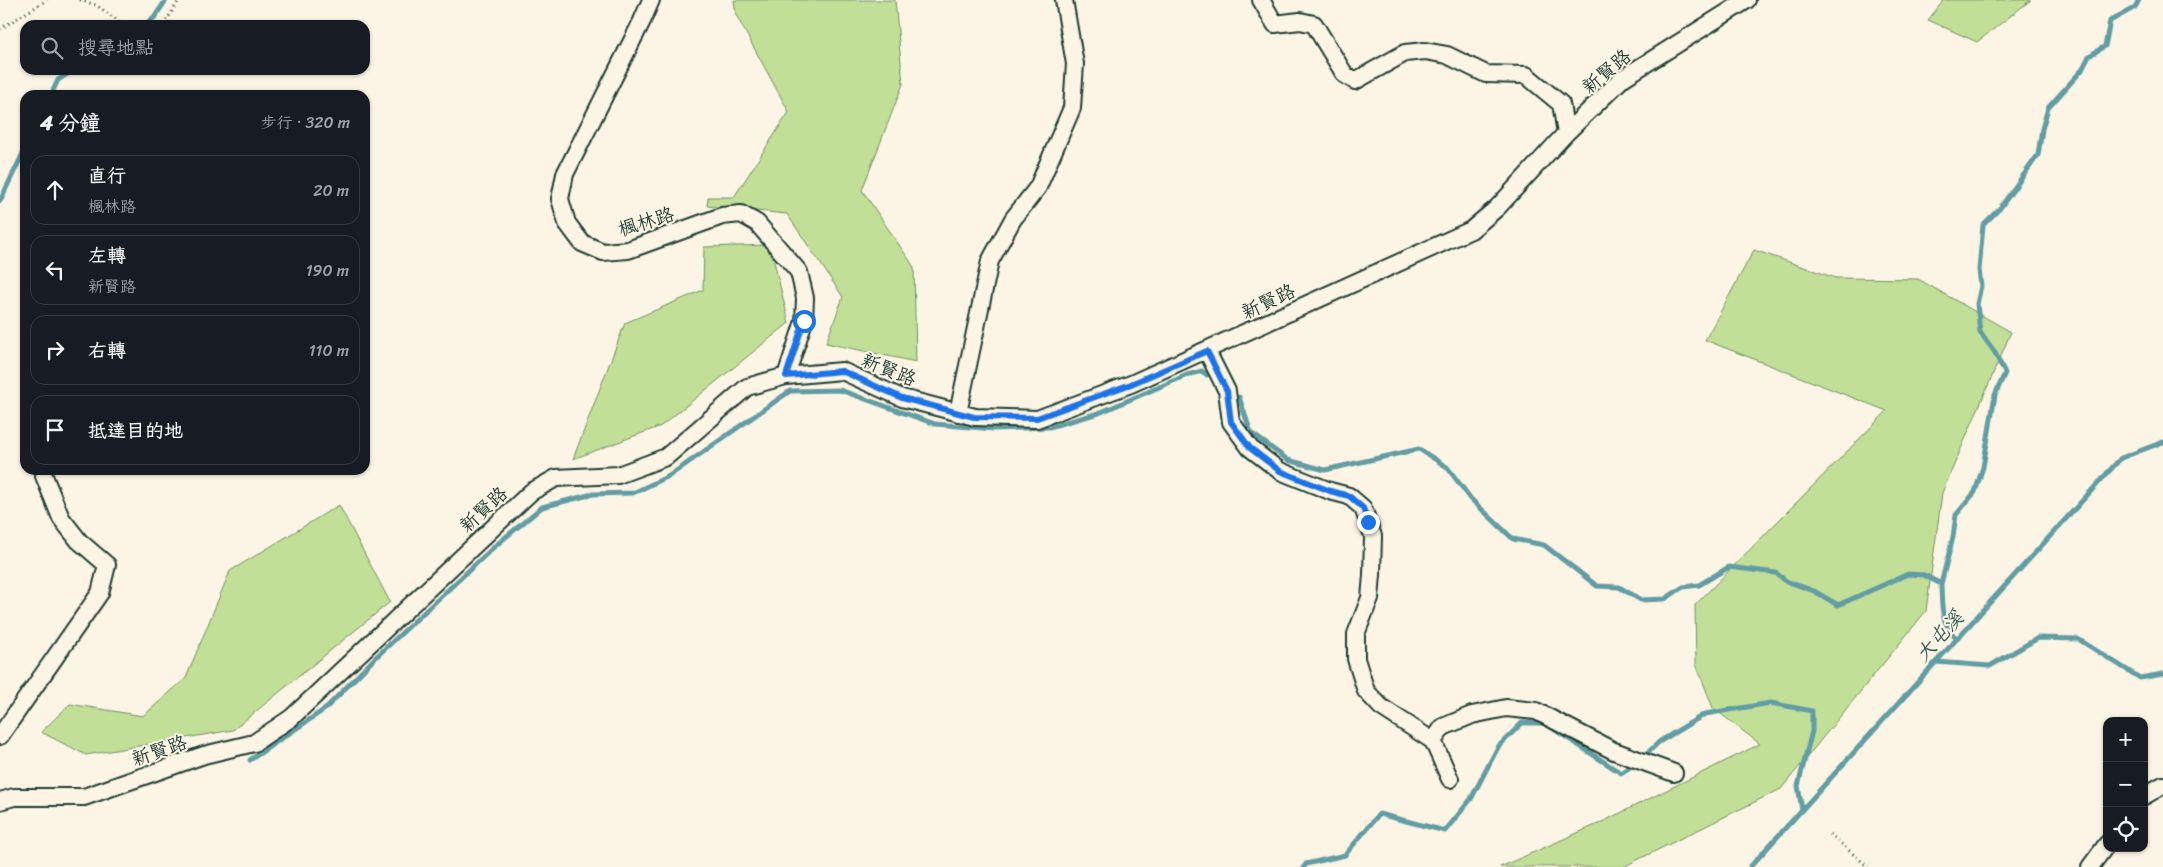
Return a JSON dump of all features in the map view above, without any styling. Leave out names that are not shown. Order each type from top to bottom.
[{"type":"street","name":"楓林路","points":[[651,0],[565,174],[560,199],[567,223],[582,243],[603,252],[628,250],[722,216],[741,214],[757,223],[799,272],[805,298],[804,321],[786,376]]},
{"type":"street","points":[[958,413],[990,261],[1013,220],[1038,187],[1072,108],[1075,64],[1064,0]]},
{"type":"street","points":[[1261,0],[1275,24],[1300,21],[1314,24],[1345,74],[1355,81],[1405,53],[1425,51],[1448,55],[1486,74],[1526,75],[1561,104],[1566,133]]},
{"type":"street","name":"新賢路","points":[[0,801],[14,797],[84,796],[204,755],[254,742],[290,718],[531,492],[556,478],[618,475],[666,457],[747,387],[786,376],[842,371],[902,398],[974,417],[1037,418],[1131,384],[1471,230],[1497,208],[1566,133],[1623,78],[1747,0]]},
{"type":"street","points":[[1207,351],[1227,391],[1231,422],[1250,448],[1280,471],[1330,491],[1349,496],[1363,508],[1373,536],[1370,598],[1356,634],[1356,659],[1366,691],[1381,707],[1432,741],[1450,779]]},
{"type":"street","points":[[0,736],[100,593],[107,565],[79,541],[61,518],[44,476]]},
{"type":"street","points":[[1432,741],[1443,727],[1472,715],[1506,708],[1536,711],[1614,752],[1674,773]]},
{"type":"street","points":[[2148,794],[2163,785]]},
{"type":"street","points":[[2090,867],[2103,849]]},
{"type":"path","points":[[0,29],[47,0]]},
{"type":"path","points":[[80,0],[96,5],[117,20]]},
{"type":"path","points":[[167,20],[179,0]]},
{"type":"path","points":[[1830,834],[1868,867]]},
{"type":"green space","points":[[734,0],[895,0],[903,84],[862,190],[914,267],[916,362],[826,343],[843,297],[787,214],[707,206],[708,197],[734,197],[789,112],[736,15]]},
{"type":"green space","points":[[1944,0],[2031,0],[1977,42],[1928,20]]},
{"type":"green space","points":[[770,245],[789,323],[661,426],[573,459],[625,323],[703,290],[704,247]]},
{"type":"green space","points":[[1754,250],[1836,278],[1918,279],[2011,332],[1942,493],[1926,611],[1781,789],[1623,867],[1500,867],[1598,824],[1760,744],[1713,708],[1696,664],[1695,605],[1887,411],[1705,340]]},
{"type":"green space","points":[[339,505],[390,602],[233,730],[86,755],[41,732],[70,704],[143,716],[186,678],[230,571]]},
{"type":"waterway","points":[[151,20],[166,0]]},
{"type":"waterway","points":[[1941,584],[1953,537],[1956,515],[1975,492],[1983,467],[1995,395],[2005,373],[1994,351],[1980,332],[1977,304],[1981,286],[1979,270],[1983,225],[2000,208],[2038,155],[2048,108],[2082,70],[2089,56],[2105,46],[2110,21],[2135,7],[2139,0]]},
{"type":"waterway","points":[[53,90],[58,80],[66,75]]},
{"type":"waterway","points":[[0,201],[20,159]]},
{"type":"waterway","points":[[250,760],[325,709],[375,658],[495,546],[542,507],[593,494],[633,493],[669,476],[790,391],[840,390],[935,424],[994,429],[1049,427],[1099,413],[1187,375],[1202,371],[1207,375]]},
{"type":"waterway","points":[[1239,397],[1251,433],[1288,460],[1325,470],[1419,449],[1447,467],[1471,499],[1513,539],[1544,545],[1597,586],[1619,587],[1641,600],[1665,599],[1683,587],[1699,585],[1729,567],[1776,573],[1786,581],[1814,591],[1838,605],[1908,574],[1924,575],[1941,584],[1943,614],[1947,626],[1957,639]]},
{"type":"waterway","name":"大屯溪","points":[[1750,867],[2121,458],[2163,442]]},
{"type":"waterway","points":[[1936,662],[1990,666],[2038,638],[2078,639],[2140,678],[2163,674]]},
{"type":"waterway","points":[[1642,758],[1659,742],[1705,714],[1771,703],[1812,711],[1812,731],[1798,786],[1802,810]]},
{"type":"waterway","points":[[1304,867],[1306,864],[1345,855],[1379,814],[1445,831],[1471,799],[1498,747],[1522,723],[1545,723]]},
{"type":"waterway","points":[[1552,728],[1621,773],[1635,764]]},
{"type":"route","points":[[804,321],[786,376],[842,371],[902,398],[974,417],[1037,418],[1131,384],[1207,351],[1227,391],[1231,422],[1250,448],[1280,471],[1330,491],[1349,496],[1363,508],[1368,522]]}]
